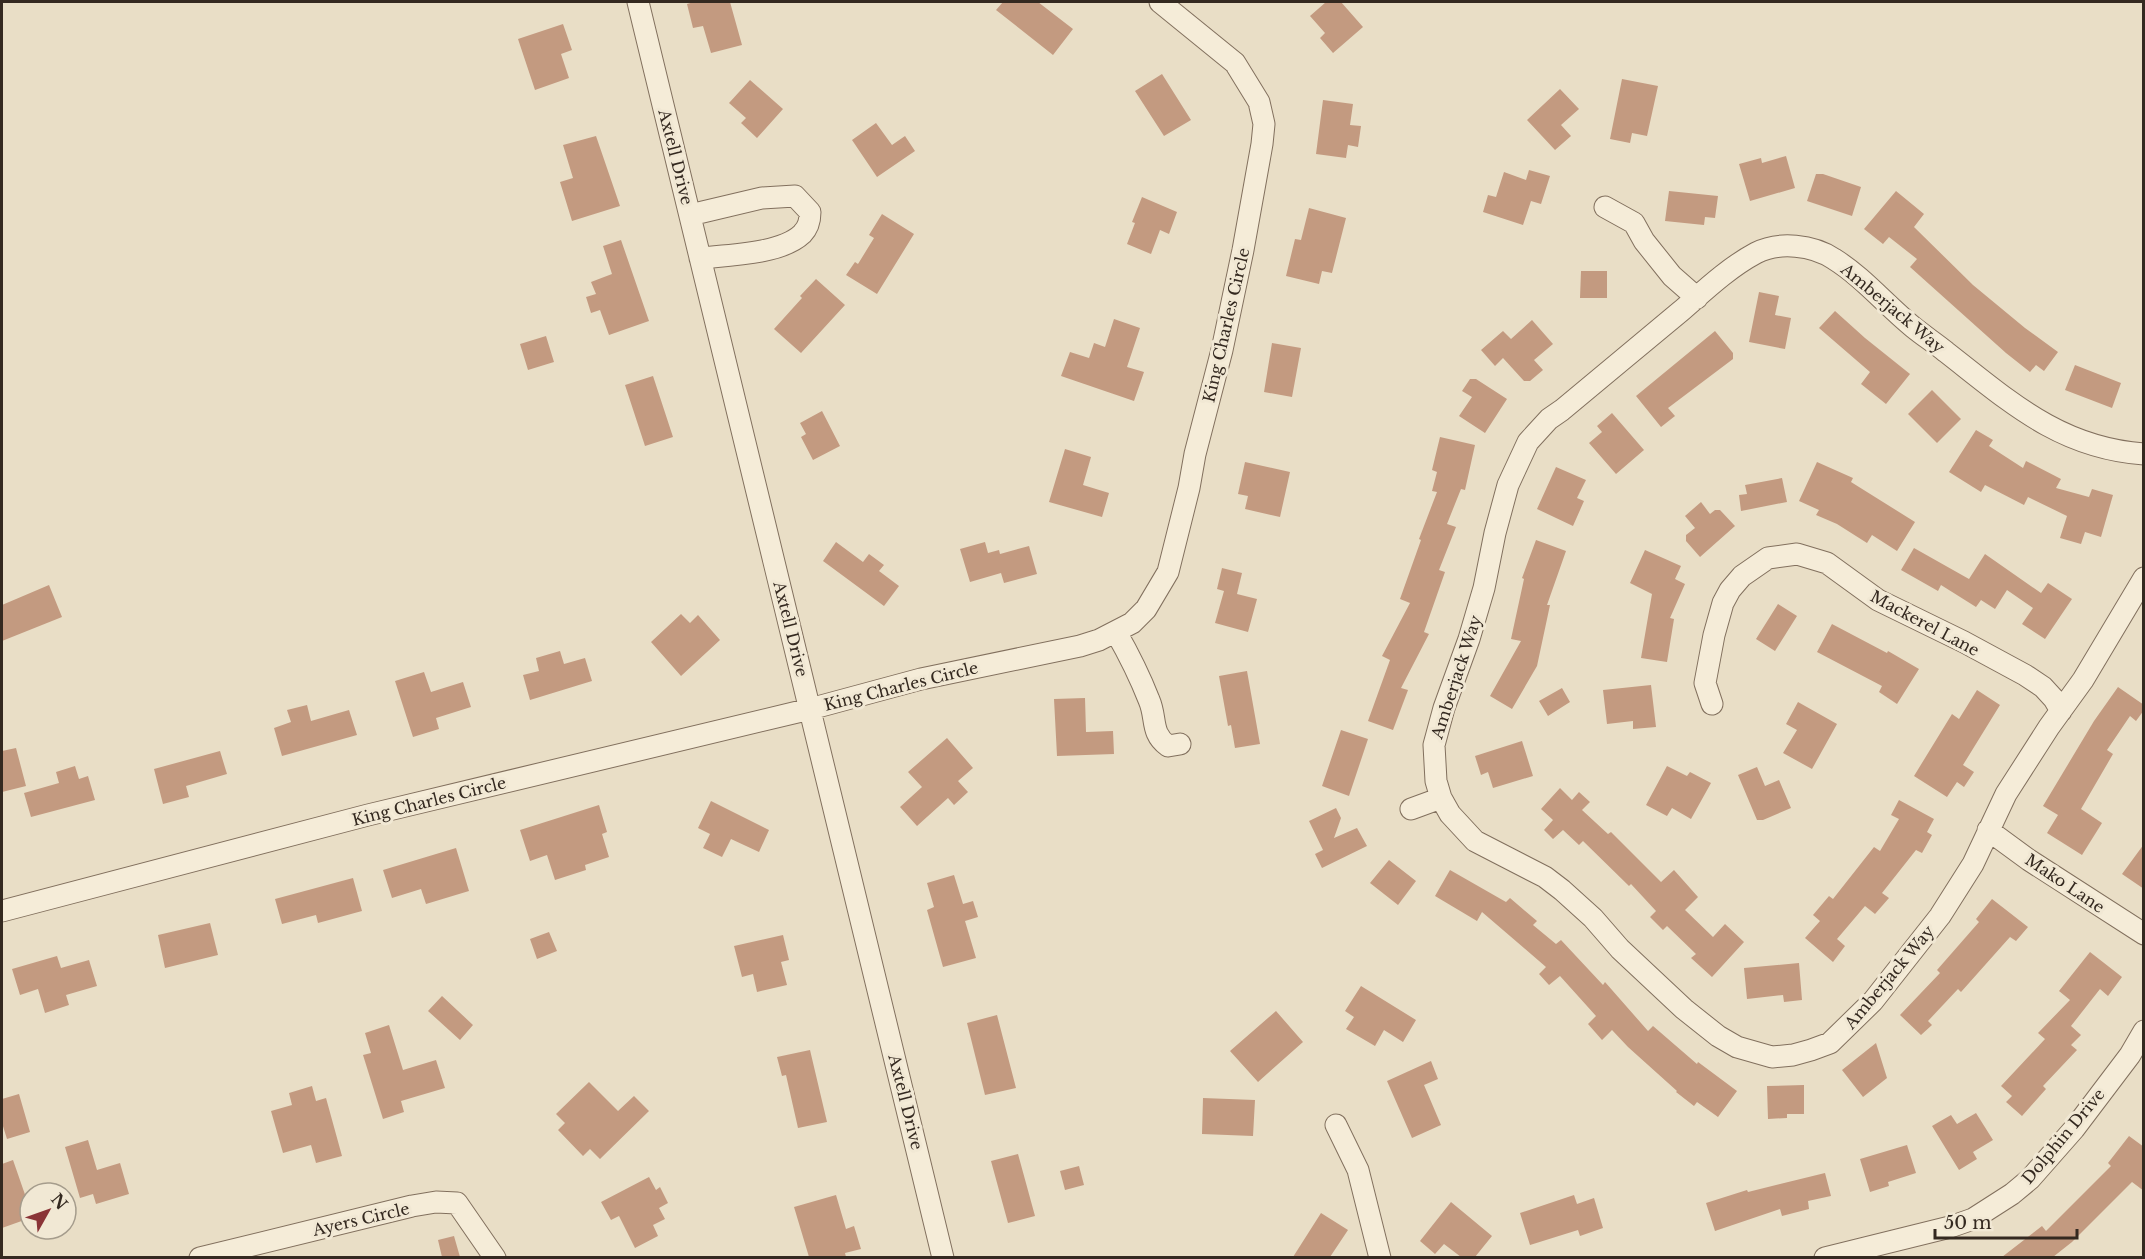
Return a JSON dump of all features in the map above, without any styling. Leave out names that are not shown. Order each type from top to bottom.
[{"type":"street","name":"Axtell Drive","points":[[638,2],[944,1257]]},
{"type":"street","name":"King Charles Circle","points":[[2,911],[368,815],[810,709],[921,679],[1080,646],[1099,640],[1132,623],[1146,609],[1168,572],[1173,556],[1195,454],[1222,350],[1243,250],[1264,124],[1259,102],[1235,63],[1160,2]]},
{"type":"street","points":[[690,215],[762,198],[795,196],[810,212],[809,223],[804,232],[786,244],[736,254],[700,258]]},
{"type":"street","points":[[1605,207],[1634,223],[1644,241],[1672,276],[1697,298]]},
{"type":"street","name":"Amberjack Way","points":[[2144,454],[2123,453],[2084,443],[2031,416],[1913,328],[1833,258],[1794,245],[1757,252],[1726,273],[1562,411],[1549,419],[1528,442],[1514,470],[1495,533],[1484,588],[1434,745],[1436,781],[1441,798],[1450,814],[1475,841],[1545,877],[1562,890],[1593,918],[1620,949],[1701,1024],[1737,1047],[1772,1057],[1793,1055],[1830,1043],[1873,1001],[1940,916],[1973,864],[2006,794],[2088,671],[2144,578]]},
{"type":"street","name":"Mackerel Lane","points":[[1712,704],[1705,683],[1714,634],[1723,603],[1730,590],[1742,576],[1768,558],[1797,554],[1827,564],[1878,600],[2025,675],[2043,687],[2061,711]]},
{"type":"street","points":[[1116,632],[1151,703],[1155,729],[1160,740],[1168,746],[1180,744]]},
{"type":"street","points":[[1411,809],[1441,798]]},
{"type":"street","name":"Mako Lane","points":[[1988,830],[2029,860],[2144,934]]},
{"type":"street","name":"Dolphin Drive","points":[[1825,1257],[1950,1227],[1973,1219],[2012,1194],[2030,1179],[2074,1129],[2130,1055],[2144,1031]]},
{"type":"street","points":[[1336,1125],[1358,1170],[1380,1257]]},
{"type":"street","name":"Ayers Circle","points":[[200,1257],[436,1202],[458,1203],[495,1257]]},
{"type":"building","points":[[730,2],[742,45],[711,53],[703,26],[693,28],[687,4]]},
{"type":"building","points":[[1003,2],[1038,2],[1073,29],[1053,55],[996,10]]},
{"type":"building","points":[[1326,2],[1341,2],[1363,27],[1333,53],[1320,38],[1325,33],[1310,16]]},
{"type":"building","points":[[563,24],[572,50],[561,54],[569,78],[535,90],[518,39]]},
{"type":"building","points":[[1162,74],[1191,120],[1164,136],[1135,91]]},
{"type":"building","points":[[1622,79],[1658,86],[1647,136],[1632,133],[1630,143],[1610,139]]},
{"type":"building","points":[[750,80],[783,109],[757,138],[741,123],[746,118],[729,103]]},
{"type":"building","points":[[1560,89],[1579,109],[1561,125],[1571,136],[1555,150],[1527,120]]},
{"type":"building","points":[[1323,100],[1353,104],[1350,125],[1361,126],[1358,147],[1348,145],[1346,158],[1316,154]]},
{"type":"building","points":[[876,123],[892,145],[905,136],[915,151],[877,177],[852,140]]},
{"type":"building","points":[[596,136],[620,206],[572,221],[560,182],[573,178],[563,145]]},
{"type":"building","points":[[1786,156],[1795,188],[1750,201],[1739,164],[1761,158],[1762,163]]},
{"type":"building","points":[[1529,170],[1550,176],[1541,204],[1531,201],[1523,225],[1483,212],[1488,195],[1496,197],[1504,172],[1526,180]]},
{"type":"building","points":[[1816,174],[1823,174],[1861,187],[1852,216],[1807,201]]},
{"type":"building","points":[[1669,191],[1718,196],[1715,218],[1705,217],[1704,225],[1665,221]]},
{"type":"building","points":[[1896,191],[1924,214],[1914,227],[1973,285],[2058,352],[2044,371],[2036,365],[2030,372],[1910,267],[1917,259],[1889,237],[1883,244],[1864,229]]},
{"type":"building","points":[[1142,197],[1177,212],[1169,234],[1160,230],[1151,254],[1127,244],[1135,223],[1132,222]]},
{"type":"building","points":[[1309,208],[1346,218],[1332,273],[1322,271],[1319,284],[1286,276],[1295,239],[1301,240]]},
{"type":"building","points":[[882,214],[914,234],[877,294],[846,275],[855,262],[858,264],[874,238],[869,235]]},
{"type":"building","points":[[621,240],[649,321],[609,335],[600,310],[591,313],[586,297],[596,294],[591,282],[612,274],[603,246]]},
{"type":"building","points":[[1581,271],[1607,271],[1607,298],[1580,298]]},
{"type":"building","points":[[816,279],[845,305],[801,353],[774,329]]},
{"type":"building","points":[[1759,292],[1779,296],[1775,315],[1791,318],[1785,349],[1749,342]]},
{"type":"building","points":[[1835,311],[1910,374],[1886,404],[1861,384],[1870,372],[1819,328]]},
{"type":"building","points":[[1114,319],[1140,328],[1127,367],[1144,372],[1134,401],[1061,376],[1070,352],[1089,358],[1094,343],[1105,347]]},
{"type":"building","points":[[1532,320],[1553,344],[1534,360],[1543,370],[1530,381],[1524,381],[1503,358],[1495,366],[1481,350],[1503,331],[1511,339]]},
{"type":"building","points":[[1715,331],[1733,353],[1733,359],[1668,408],[1675,416],[1661,427],[1636,396]]},
{"type":"building","points":[[546,336],[554,362],[528,370],[520,344]]},
{"type":"building","points":[[1272,343],[1301,348],[1292,397],[1264,392]]},
{"type":"building","points":[[2075,365],[2121,383],[2112,408],[2065,390]]},
{"type":"building","points":[[653,376],[673,437],[645,446],[625,385]]},
{"type":"building","points":[[1470,379],[1476,379],[1507,399],[1485,433],[1459,416],[1472,397],[1462,391]]},
{"type":"building","points":[[1932,390],[1961,419],[1937,443],[1908,414]]},
{"type":"building","points":[[822,411],[840,446],[813,460],[801,437],[806,434],[800,423]]},
{"type":"building","points":[[1612,413],[1644,450],[1616,474],[1589,443],[1602,432],[1597,426]]},
{"type":"building","points":[[1976,430],[1993,440],[1989,446],[2023,468],[2026,461],[2061,479],[2056,488],[2089,497],[2092,489],[2113,495],[2101,537],[2085,532],[2081,544],[2060,538],[2067,516],[2028,497],[2024,505],[1985,485],[1981,492],[1949,472]]},
{"type":"building","points":[[1440,437],[1475,445],[1465,490],[1461,489],[1447,524],[1456,527],[1439,570],[1445,572],[1424,632],[1429,634],[1401,688],[1408,690],[1393,730],[1368,721],[1390,660],[1382,656],[1410,603],[1400,599],[1437,492],[1432,491],[1437,472],[1432,470]]},
{"type":"building","points":[[1065,449],[1091,457],[1083,485],[1109,493],[1102,517],[1049,502]]},
{"type":"building","points":[[1245,462],[1290,472],[1280,517],[1245,509],[1248,496],[1238,494]]},
{"type":"building","points":[[1817,462],[1853,478],[1851,482],[1915,522],[1897,551],[1872,535],[1867,543],[1837,524],[1816,515],[1819,510],[1799,501]]},
{"type":"building","points":[[1556,467],[1586,480],[1577,498],[1584,501],[1573,526],[1537,509]]},
{"type":"building","points":[[1782,478],[1787,502],[1741,511],[1739,495],[1747,494],[1745,485]]},
{"type":"building","points":[[1701,502],[1710,514],[1715,510],[1720,510],[1735,526],[1700,557],[1686,541],[1686,535],[1695,528],[1685,516]]},
{"type":"building","points":[[1536,540],[1566,551],[1547,605],[1550,605],[1537,666],[1512,709],[1490,696],[1521,641],[1511,639],[1524,579],[1522,578]]},
{"type":"building","points":[[836,542],[863,562],[869,554],[884,565],[879,571],[899,586],[884,606],[823,561]]},
{"type":"building","points":[[985,542],[988,553],[999,550],[1000,554],[1029,546],[1037,574],[1004,583],[1001,573],[970,582],[960,549]]},
{"type":"building","points":[[1914,548],[1969,579],[1985,554],[2041,593],[2048,583],[2072,599],[2045,639],[2022,624],[2033,608],[2007,590],[1995,609],[1981,600],[1976,607],[1941,585],[1938,591],[1901,570]]},
{"type":"building","points":[[1645,550],[1681,566],[1675,579],[1685,584],[1670,618],[1674,619],[1667,662],[1641,658],[1652,594],[1630,583]]},
{"type":"building","points":[[1222,568],[1242,573],[1237,594],[1257,599],[1248,632],[1215,623],[1224,591],[1217,589]]},
{"type":"building","points":[[49,585],[62,617],[2,641],[2,605]]},
{"type":"building","points":[[1778,604],[1797,616],[1775,651],[1756,639]]},
{"type":"building","points":[[681,614],[690,623],[698,615],[720,640],[681,676],[651,642]]},
{"type":"building","points":[[1832,624],[1919,669],[1897,704],[1879,692],[1882,686],[1817,652]]},
{"type":"building","points":[[560,651],[564,664],[585,658],[592,681],[530,700],[523,675],[539,671],[536,658]]},
{"type":"building","points":[[1247,671],[1260,744],[1235,748],[1231,725],[1228,726],[1219,676]]},
{"type":"building","points":[[424,672],[431,692],[463,682],[471,707],[436,718],[439,729],[413,737],[395,681]]},
{"type":"building","points":[[1651,685],[1656,727],[1633,729],[1633,721],[1607,724],[1603,690]]},
{"type":"building","points":[[2118,687],[2144,705],[2144,710],[2136,721],[2130,716],[2107,750],[2113,754],[2081,809],[2102,823],[2082,855],[2047,833],[2058,815],[2043,806],[2094,721]]},
{"type":"building","points":[[1562,688],[1570,702],[1548,716],[1539,701]]},
{"type":"building","points":[[1977,690],[2000,705],[1963,765],[1974,772],[1964,787],[1957,782],[1947,797],[1914,776],[1952,714],[1959,719]]},
{"type":"building","points":[[1085,698],[1086,732],[1113,731],[1114,754],[1057,756],[1054,699]]},
{"type":"building","points":[[1798,702],[1837,724],[1812,769],[1783,753],[1797,730],[1786,724]]},
{"type":"building","points":[[307,705],[311,721],[349,710],[357,735],[282,756],[274,728],[291,722],[287,710]]},
{"type":"building","points":[[1341,730],[1368,739],[1349,796],[1322,786]]},
{"type":"building","points":[[947,738],[973,768],[958,781],[968,792],[954,805],[948,798],[917,826],[900,807],[922,787],[908,772]]},
{"type":"building","points":[[1522,741],[1533,776],[1493,788],[1488,772],[1481,775],[1475,756]]},
{"type":"building","points":[[16,748],[26,786],[2,792],[2,751]]},
{"type":"building","points":[[220,751],[227,774],[186,786],[189,797],[163,804],[154,769]]},
{"type":"building","points":[[75,766],[79,779],[88,776],[95,800],[31,817],[24,793],[59,783],[56,772]]},
{"type":"building","points":[[1667,766],[1687,776],[1690,772],[1711,783],[1691,819],[1672,808],[1667,816],[1646,805]]},
{"type":"building","points":[[1757,767],[1765,786],[1779,780],[1791,808],[1763,820],[1757,820],[1738,775]]},
{"type":"building","points":[[1560,788],[1572,800],[1579,792],[1590,802],[1582,810],[1608,834],[1611,832],[1661,882],[1674,870],[1698,897],[1685,910],[1713,937],[1725,924],[1744,942],[1712,977],[1691,958],[1696,954],[1667,926],[1663,930],[1650,917],[1656,911],[1631,884],[1629,886],[1583,841],[1579,845],[1563,830],[1553,839],[1544,830],[1553,820],[1541,809]]},
{"type":"building","points":[[1899,800],[1934,819],[1927,832],[1932,835],[1922,853],[1916,850],[1882,893],[1889,898],[1875,914],[1865,906],[1837,939],[1845,946],[1833,962],[1805,938],[1820,921],[1813,915],[1829,896],[1833,899],[1874,847],[1880,851],[1899,819],[1891,815]]},
{"type":"building","points":[[711,801],[769,830],[759,852],[731,839],[722,857],[703,848],[710,834],[698,828]]},
{"type":"building","points":[[599,805],[607,832],[602,834],[609,857],[585,865],[586,870],[555,880],[547,855],[530,861],[520,830]]},
{"type":"building","points":[[1336,808],[1341,818],[1334,838],[1357,828],[1367,846],[1322,868],[1315,854],[1323,850],[1309,821]]},
{"type":"building","points":[[2144,844],[2144,889],[2122,874]]},
{"type":"building","points":[[456,848],[469,891],[426,904],[421,889],[392,898],[383,870]]},
{"type":"building","points":[[1389,860],[1416,881],[1398,905],[1370,883]]},
{"type":"building","points":[[1450,870],[1506,902],[1510,898],[1537,921],[1533,925],[1556,944],[1561,940],[1603,985],[1605,982],[1648,1031],[1653,1026],[1697,1064],[1698,1062],[1737,1091],[1718,1117],[1697,1102],[1694,1106],[1676,1092],[1612,1030],[1602,1040],[1588,1024],[1596,1016],[1560,976],[1549,985],[1539,974],[1546,967],[1482,912],[1477,921],[1435,896]]},
{"type":"building","points":[[954,875],[963,904],[973,901],[978,917],[965,921],[976,958],[943,967],[927,910],[934,907],[927,883]]},
{"type":"building","points":[[353,878],[362,911],[318,923],[316,915],[282,924],[275,899]]},
{"type":"building","points":[[1992,899],[2028,927],[2016,941],[2010,937],[1961,992],[1958,989],[1928,1021],[1932,1025],[1921,1035],[1900,1015],[1940,973],[1937,970],[1979,922],[1976,919]]},
{"type":"building","points":[[210,923],[218,955],[165,968],[158,935]]},
{"type":"building","points":[[549,932],[557,951],[537,959],[530,939]]},
{"type":"building","points":[[783,935],[789,960],[781,962],[787,985],[757,992],[753,974],[742,977],[734,946]]},
{"type":"building","points":[[2090,952],[2122,977],[2108,996],[2100,989],[2071,1026],[2081,1035],[2071,1045],[2077,1050],[2043,1086],[2046,1089],[2022,1116],[2006,1102],[2012,1096],[2001,1086],[2045,1039],[2038,1033],[2070,1000],[2059,991]]},
{"type":"building","points":[[57,956],[61,968],[89,960],[97,986],[66,995],[69,1005],[45,1013],[38,989],[20,995],[12,969]]},
{"type":"building","points":[[1799,963],[1802,1000],[1784,1002],[1783,995],[1747,999],[1744,968]]},
{"type":"building","points":[[1361,986],[1416,1020],[1403,1042],[1384,1030],[1375,1046],[1346,1029],[1354,1017],[1345,1011]]},
{"type":"building","points":[[442,996],[473,1025],[460,1040],[428,1011]]},
{"type":"building","points":[[1276,1011],[1303,1042],[1258,1082],[1230,1051]]},
{"type":"building","points":[[997,1015],[1016,1088],[985,1095],[967,1023]]},
{"type":"building","points":[[389,1025],[403,1070],[436,1060],[445,1088],[401,1101],[404,1112],[383,1119],[363,1055],[371,1053],[365,1033]]},
{"type":"building","points":[[1876,1043],[1887,1078],[1863,1097],[1842,1070]]},
{"type":"building","points":[[810,1050],[827,1122],[798,1128],[786,1075],[782,1076],[777,1057]]},
{"type":"building","points":[[1431,1061],[1438,1079],[1424,1085],[1441,1125],[1412,1138],[1387,1081]]},
{"type":"building","points":[[589,1082],[618,1111],[634,1096],[649,1111],[600,1159],[590,1149],[583,1156],[558,1130],[565,1123],[556,1114]]},
{"type":"building","points":[[1804,1085],[1804,1114],[1787,1114],[1787,1118],[1768,1119],[1767,1086]]},
{"type":"building","points":[[312,1086],[316,1101],[326,1098],[342,1156],[316,1163],[311,1145],[283,1153],[271,1111],[292,1105],[289,1093]]},
{"type":"building","points":[[19,1094],[30,1132],[7,1139],[2,1123],[2,1099]]},
{"type":"building","points":[[1203,1098],[1255,1100],[1253,1136],[1202,1134]]},
{"type":"building","points":[[1976,1113],[1993,1140],[1973,1152],[1977,1159],[1959,1170],[1932,1126],[1951,1115],[1957,1124]]},
{"type":"building","points":[[2129,1136],[2144,1147],[2144,1191],[2132,1182],[2072,1242],[2053,1257],[2002,1257],[2042,1226],[2046,1231],[2111,1166],[2108,1163]]},
{"type":"building","points":[[88,1140],[97,1170],[120,1163],[129,1194],[96,1204],[93,1194],[80,1198],[78,1181],[75,1181],[65,1147]]},
{"type":"building","points":[[1907,1145],[1916,1173],[1888,1182],[1889,1186],[1870,1192],[1860,1159]]},
{"type":"building","points":[[1018,1154],[1035,1216],[1008,1223],[991,1161]]},
{"type":"building","points":[[13,1160],[20,1181],[18,1181],[18,1222],[2,1228],[2,1164]]},
{"type":"building","points":[[1079,1166],[1084,1185],[1065,1190],[1060,1171]]},
{"type":"building","points":[[1825,1173],[1831,1196],[1808,1201],[1809,1209],[1782,1216],[1780,1209],[1715,1231],[1706,1203],[1747,1190],[1748,1192]]},
{"type":"building","points":[[649,1177],[656,1190],[660,1187],[668,1203],[659,1208],[665,1219],[653,1225],[658,1236],[635,1248],[619,1216],[611,1220],[601,1202]]},
{"type":"building","points":[[836,1195],[846,1229],[854,1226],[861,1249],[845,1253],[846,1257],[809,1257],[794,1207]]},
{"type":"building","points":[[1574,1195],[1577,1204],[1594,1198],[1603,1228],[1580,1236],[1578,1230],[1530,1245],[1520,1213]]},
{"type":"building","points":[[1451,1202],[1492,1236],[1475,1257],[1461,1257],[1444,1244],[1435,1254],[1420,1241]]},
{"type":"building","points":[[1321,1213],[1348,1230],[1330,1257],[1293,1257]]},
{"type":"building","points":[[454,1236],[460,1257],[442,1257],[438,1240]]}]
